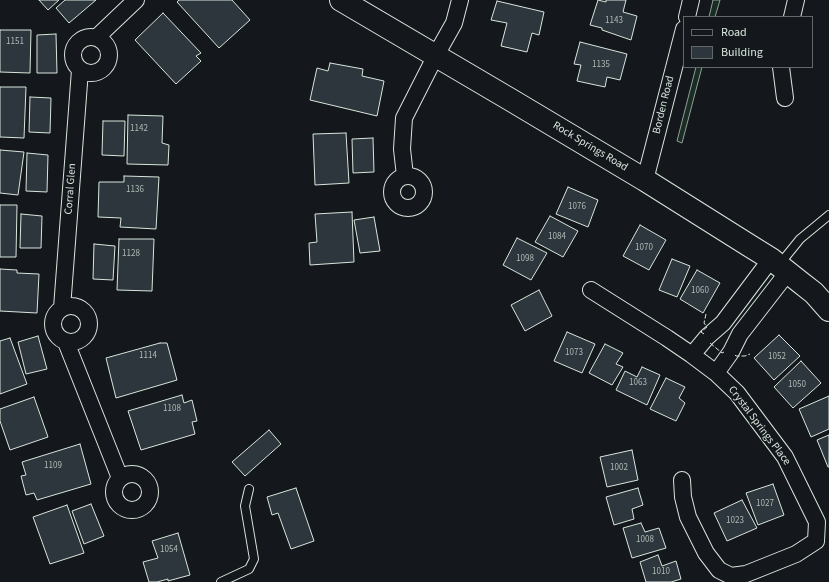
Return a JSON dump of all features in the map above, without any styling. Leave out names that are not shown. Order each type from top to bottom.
[{"type":"street","name":"Corral Glen","points":[[120,478],[66,342],[56,335],[53,329],[53,323],[54,317],[62,308],[80,70],[74,61],[74,50],[76,45],[85,38],[96,38],[136,0]]},
{"type":"street","name":"Rock Springs Road","points":[[341,0],[645,180],[779,265],[814,293],[829,310]]},
{"type":"street","points":[[405,176],[402,149],[404,118],[454,23],[460,0]]},
{"type":"street","points":[[687,16],[691,0]]},
{"type":"street","points":[[792,16],[796,0]]},
{"type":"street","name":"Borden Road","points":[[645,180],[683,33]]},
{"type":"street","points":[[80,70],[91,73],[96,72],[101,70],[108,61],[108,50],[105,45],[96,38]]},
{"type":"street","points":[[781,68],[785,98]]},
{"type":"street","points":[[692,355],[779,265]]},
{"type":"street","points":[[716,372],[731,352],[779,265]]},
{"type":"street","name":"Crystal Springs Place","points":[[591,290],[692,355],[716,372],[737,393],[785,457],[817,522],[816,541],[796,554],[746,574],[731,576],[719,570],[706,553],[688,517],[683,497],[682,480]]},
{"type":"street","points":[[62,308],[68,306],[80,309],[87,317],[88,323],[86,334],[82,338],[78,341],[66,342]]},
{"type":"street","points":[[717,329],[735,343]]},
{"type":"lane","points":[[779,265],[800,239],[829,215]]},
{"type":"lane","points":[[221,582],[249,569],[254,559],[244,506],[249,489]]},
{"type":"green space","points":[[713,0],[720,0],[715,16],[709,16]]},
{"type":"green space","points":[[696,68],[702,68],[682,143],[677,141]]},
{"type":"building","points":[[39,0],[59,0],[48,10]]},
{"type":"building","points":[[65,0],[96,0],[69,23],[56,8]]},
{"type":"building","points":[[179,0],[232,0],[250,20],[219,48],[177,2]]},
{"type":"building","points":[[598,0],[606,2],[606,0],[626,0],[623,12],[637,16],[631,40],[602,30],[602,28],[590,25]]},
{"type":"building","points":[[497,1],[544,12],[539,35],[532,33],[527,52],[501,46],[507,23],[491,20]]},
{"type":"building","points":[[163,13],[201,53],[196,56],[201,61],[176,84],[135,40]]},
{"type":"building","points":[[0,30],[31,30],[30,73],[0,72]]},
{"type":"building","points":[[56,34],[57,73],[37,73],[37,35]]},
{"type":"building","points":[[580,42],[627,54],[620,80],[607,77],[605,87],[577,81],[581,65],[574,64]]},
{"type":"building","points":[[330,63],[363,69],[362,76],[384,81],[377,116],[310,100],[317,68],[328,71]]},
{"type":"building","points":[[0,87],[26,87],[24,138],[0,137]]},
{"type":"building","points":[[30,97],[51,98],[50,133],[29,132]]},
{"type":"building","points":[[128,115],[163,116],[162,143],[169,145],[168,165],[127,164]]},
{"type":"building","points":[[103,121],[125,121],[124,156],[102,155]]},
{"type":"building","points":[[346,133],[349,183],[315,185],[313,134]]},
{"type":"building","points":[[373,138],[374,172],[353,173],[352,139]]},
{"type":"building","points":[[0,150],[24,152],[18,195],[0,193]]},
{"type":"building","points":[[27,153],[48,155],[47,192],[26,191]]},
{"type":"building","points":[[124,176],[159,177],[156,229],[120,227],[121,218],[98,217],[99,182],[124,182]]},
{"type":"building","points":[[568,187],[598,200],[588,227],[556,214]]},
{"type":"building","points":[[0,205],[17,205],[16,257],[0,257]]},
{"type":"building","points":[[352,212],[354,262],[310,265],[309,243],[317,242],[315,214]]},
{"type":"building","points":[[21,214],[42,216],[41,248],[20,248]]},
{"type":"building","points":[[550,216],[578,231],[563,257],[535,242]]},
{"type":"building","points":[[374,217],[380,251],[360,253],[354,220]]},
{"type":"building","points":[[640,225],[666,240],[649,270],[623,256]]},
{"type":"building","points":[[517,238],[547,253],[531,280],[503,265]]},
{"type":"building","points":[[119,239],[154,239],[152,291],[117,290]]},
{"type":"building","points":[[94,244],[115,246],[113,280],[93,279]]},
{"type":"building","points":[[672,259],[690,266],[677,297],[659,290]]},
{"type":"building","points":[[0,269],[17,270],[17,273],[39,274],[37,313],[0,311]]},
{"type":"building","points":[[697,270],[720,283],[703,313],[680,299]]},
{"type":"building","points":[[539,290],[552,316],[525,331],[511,305]]},
{"type":"building","points":[[567,332],[595,344],[582,373],[554,361]]},
{"type":"building","points":[[779,335],[800,356],[774,380],[754,358]]},
{"type":"building","points":[[38,336],[47,369],[26,374],[18,342]]},
{"type":"building","points":[[10,338],[27,384],[0,394],[0,341]]},
{"type":"building","points":[[160,343],[167,343],[177,380],[116,398],[106,358]]},
{"type":"building","points":[[605,344],[623,353],[616,364],[623,367],[612,385],[589,373]]},
{"type":"building","points":[[801,361],[821,383],[793,408],[774,387]]},
{"type":"building","points":[[642,367],[660,375],[647,405],[616,390],[625,371],[637,377]]},
{"type":"building","points":[[666,378],[685,387],[679,398],[685,403],[676,421],[650,409]]},
{"type":"building","points":[[182,395],[184,403],[192,400],[197,421],[192,422],[195,434],[141,450],[128,411]]},
{"type":"building","points":[[829,396],[829,429],[811,437],[799,409]]},
{"type":"building","points":[[34,397],[48,437],[10,450],[0,421],[0,409]]},
{"type":"building","points":[[269,430],[281,444],[245,476],[232,462]]},
{"type":"building","points":[[829,435],[829,467],[828,467],[817,440]]},
{"type":"building","points":[[80,444],[91,484],[37,500],[34,493],[26,495],[21,476],[26,475],[22,462]]},
{"type":"building","points":[[632,450],[638,480],[607,487],[600,457]]},
{"type":"building","points":[[773,484],[784,515],[758,525],[746,493]]},
{"type":"building","points":[[296,488],[314,541],[291,549],[278,513],[272,515],[267,497]]},
{"type":"building","points":[[638,488],[643,505],[632,509],[634,519],[614,525],[606,497]]},
{"type":"building","points":[[742,500],[757,528],[727,541],[714,513]]},
{"type":"building","points":[[91,504],[104,536],[84,544],[72,511]]},
{"type":"building","points":[[67,505],[84,553],[50,564],[33,517]]},
{"type":"building","points":[[641,523],[645,532],[659,528],[666,548],[632,558],[623,528]]},
{"type":"building","points":[[178,533],[190,575],[168,581],[168,579],[157,582],[149,582],[143,562],[158,558],[152,541]]},
{"type":"building","points":[[658,555],[662,566],[676,561],[681,579],[671,582],[646,582],[640,562]]},
{"type":"fence","points":[[704,334],[701,332],[707,327],[704,323],[706,314]]},
{"type":"fence","points":[[710,343],[722,353],[724,352]]},
{"type":"fence","points":[[735,355],[745,356],[750,354]]}]
